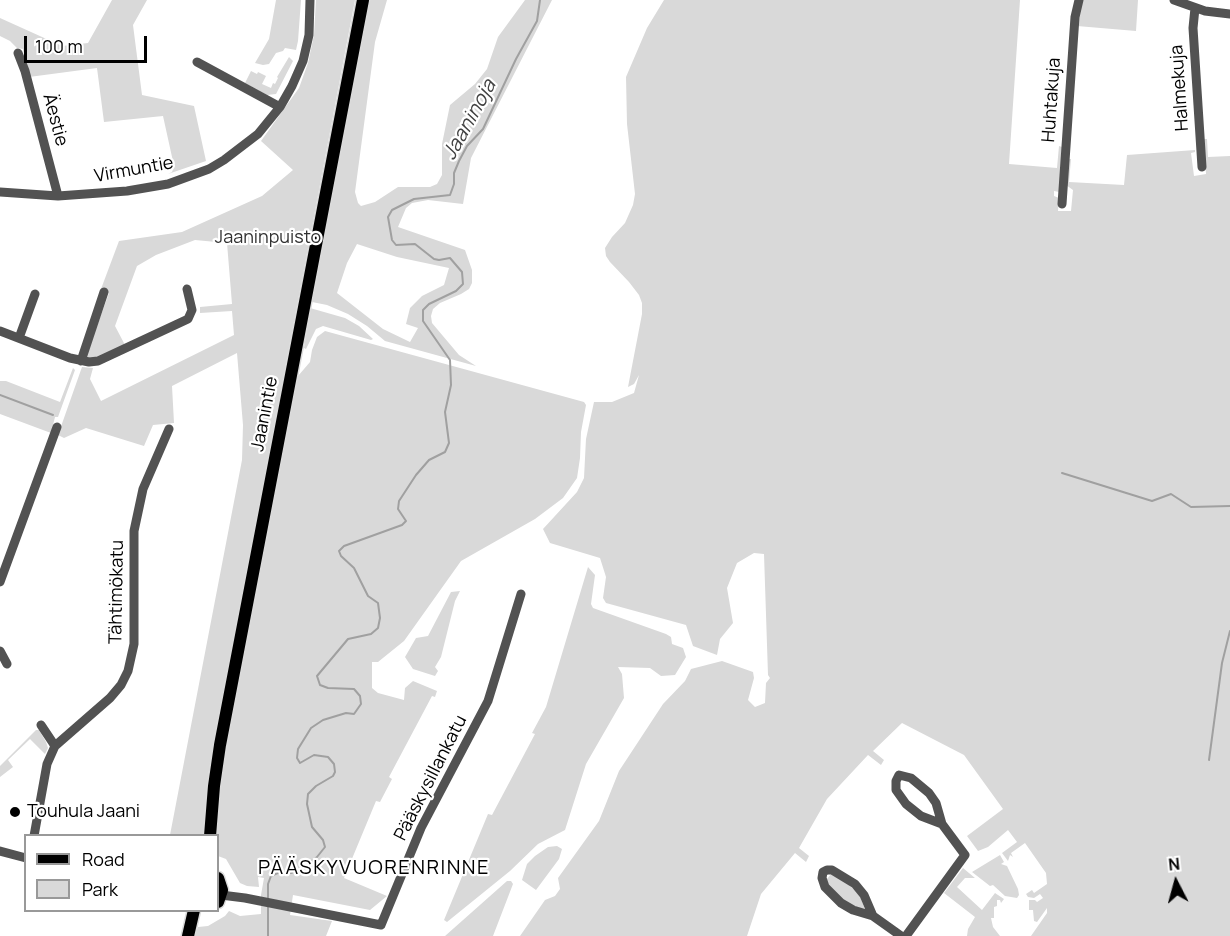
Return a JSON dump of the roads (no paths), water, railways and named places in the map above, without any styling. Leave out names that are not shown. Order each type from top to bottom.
[{"type":"main road","name":"Jaanintie","points":[[210,834],[222,733],[363,0]]},
{"type":"main road","points":[[219,880],[221,885],[219,899]]},
{"type":"main road","points":[[188,936],[194,912]]},
{"type":"street","name":"Virmuntie","points":[[0,192],[58,196],[126,191],[168,184],[209,169],[258,134],[280,107],[303,61],[309,35],[310,0]]},
{"type":"street","name":"Huhtakuja","points":[[1062,204],[1078,0]]},
{"type":"street","points":[[1174,0],[1195,8],[1230,14]]},
{"type":"street","name":"Halmekuja","points":[[1195,8],[1193,28],[1202,167]]},
{"type":"street","name":"Äestie","points":[[18,53],[25,71],[58,196]]},
{"type":"street","points":[[196,62],[280,107]]},
{"type":"street","points":[[0,331],[81,361],[105,359],[188,319],[192,310],[187,289]]},
{"type":"street","points":[[81,361],[104,292]]},
{"type":"street","points":[[19,338],[35,294]]},
{"type":"street","points":[[0,582],[57,427]]},
{"type":"street","name":"Tähtimökatu","points":[[34,834],[47,764],[55,746],[110,698],[121,685],[128,671],[134,644],[134,531],[143,489],[169,429]]},
{"type":"street","name":"Pääskysillankatu","points":[[219,899],[245,898],[293,907],[382,930],[421,828],[488,701],[521,594]]},
{"type":"street","points":[[0,651],[7,664]]},
{"type":"street","points":[[41,725],[55,746]]},
{"type":"street","points":[[906,936],[965,855],[942,824],[936,803],[929,793],[911,778],[899,776],[896,781],[896,790],[906,804],[921,816],[942,824]]},
{"type":"street","points":[[0,851],[24,857]]},
{"type":"street","points":[[873,916],[864,895],[855,884],[832,870],[823,873],[825,887],[847,908],[873,916],[901,936]]},
{"type":"waterway","name":"Jaaninoja","points":[[268,900],[268,884],[271,876],[280,872],[291,873],[300,870],[317,857],[325,847],[323,840],[312,827],[307,804],[308,794],[316,786],[333,776],[334,764],[328,757],[314,755],[300,763],[297,758],[298,749],[311,728],[323,720],[346,713],[354,714],[361,704],[360,696],[354,689],[328,688],[320,685],[317,676],[348,639],[371,634],[378,628],[380,618],[378,603],[368,596],[354,568],[341,556],[339,551],[344,546],[402,525],[406,521],[398,509],[399,501],[416,475],[429,460],[445,452],[449,443],[445,412],[451,385],[450,360],[423,321],[423,310],[429,304],[456,291],[463,284],[462,272],[450,258],[434,259],[415,244],[396,245],[392,240],[388,217],[392,210],[414,199],[450,195],[459,161],[467,146],[483,129],[537,21],[540,0]]},
{"type":"waterway","points":[[0,395],[53,415]]},
{"type":"waterway","points":[[1062,473],[1152,501],[1171,494],[1191,507],[1230,506]]},
{"type":"waterway","points":[[1209,760],[1222,663],[1230,631]]},
{"type":"waterway","name":"Jaaninoja","points":[[268,906],[268,936]]},
{"type":"place","name":"Touhula Jaani","points":[[15,812]]},
{"type":"district","name":"PÄÄSKYVUORENRINNE","points":[[374,868]]},
{"type":"park label","name":"Jaaninpuisto","points":[[268,238]]}]
